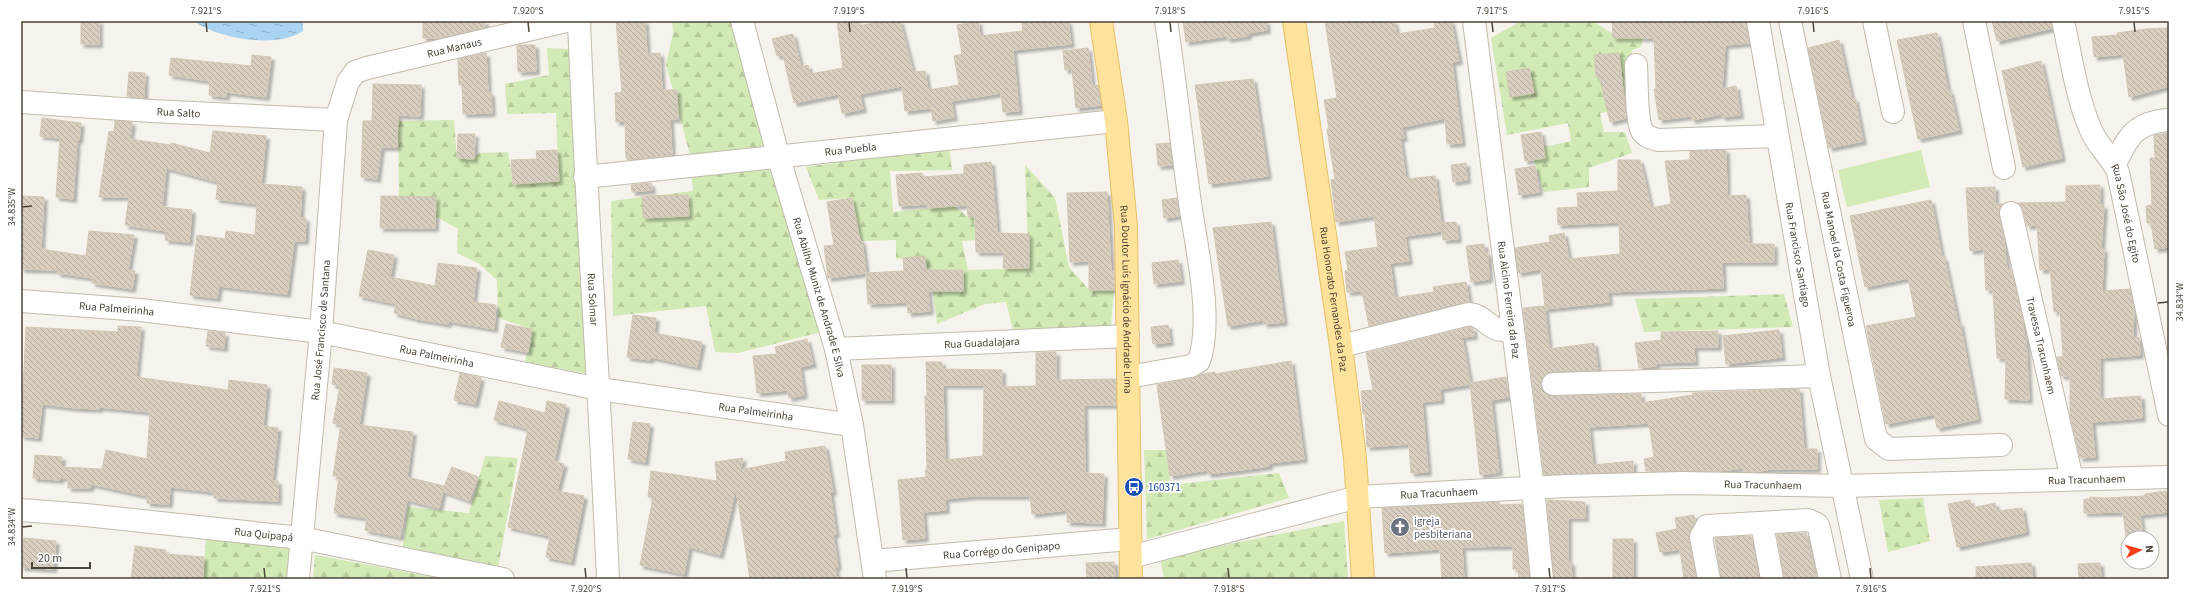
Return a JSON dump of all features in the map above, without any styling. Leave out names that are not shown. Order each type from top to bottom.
[{"type":"main road","name":"Rua Doutor Luís Ignácio de Andrade Lima","points":[[1101,21],[1116,121],[1126,226],[1131,579]]},
{"type":"main road","name":"Rua Honorato Fernandes da Paz","points":[[1294,21],[1341,346],[1358,497],[1363,579]]},
{"type":"street","name":"Rua Manaus","points":[[348,82],[355,72],[367,68],[566,21]]},
{"type":"street","name":"Rua Solmar","points":[[579,21],[585,177],[599,388],[608,579]]},
{"type":"street","name":"Rua Abilho Muniz de Andrade E Silva","points":[[742,21],[778,155],[836,349],[852,425],[874,570]]},
{"type":"street","points":[[1128,377],[1191,366],[1199,361],[1203,350],[1205,329],[1201,284],[1166,21]]},
{"type":"street","name":"Rua Alcino Ferreira da Paz","points":[[1474,21],[1533,488],[1542,579]]},
{"type":"street","name":"Rua Francisco Santiago","points":[[1758,21],[1819,376],[1862,579]]},
{"type":"street","name":"Rua Manoel da Costa Figueroa","points":[[1790,21],[1876,440],[1889,449],[1932,449],[2001,445]]},
{"type":"street","points":[[1874,21],[1893,112]]},
{"type":"street","points":[[1974,21],[2004,168]]},
{"type":"street","name":"Rua São José do Egito","points":[[2063,21],[2084,112],[2090,130],[2099,146],[2114,164],[2120,180],[2169,414]]},
{"type":"street","points":[[1636,65],[1640,121],[1642,131],[1648,137],[1658,140],[1669,140],[1777,136]]},
{"type":"street","name":"Rua José Francisco de Santana","points":[[298,579],[321,332],[336,120],[348,82]]},
{"type":"street","name":"Rua Salto","points":[[21,102],[151,112],[336,120]]},
{"type":"street","points":[[2114,164],[2131,135],[2141,126],[2153,121],[2169,120]]},
{"type":"street","name":"Rua Puebla","points":[[585,177],[778,155],[1116,121]]},
{"type":"street","name":"Travessa Tracunhaem","points":[[2011,213],[2072,479]]},
{"type":"street","name":"Rua Palmeirinha","points":[[21,301],[141,310],[321,332],[599,388],[852,425]]},
{"type":"street","points":[[1341,346],[1469,314],[1476,314],[1493,327],[1502,330]]},
{"type":"street","name":"Rua Guadalajara","points":[[836,349],[1128,336]]},
{"type":"street","points":[[1553,384],[1819,376]]},
{"type":"street","points":[[1932,449],[1933,484]]},
{"type":"street","name":"Rua Tracunhaem","points":[[1358,497],[1533,488],[1682,483],[1843,486],[2169,477]]},
{"type":"street","name":"Rua Corrégo do Genipapo","points":[[874,570],[1131,548],[1358,497]]},
{"type":"street","name":"Rua Quipapá","points":[[21,510],[86,515],[301,538],[503,579]]},
{"type":"street","points":[[1709,579],[1701,537],[1707,526],[1762,524],[1808,520],[1817,524],[1830,579]]},
{"type":"street","points":[[1762,524],[1772,579]]},
{"type":"green space","points":[[672,21],[734,21],[768,150],[691,159],[666,64],[673,33]]},
{"type":"green space","points":[[1521,21],[1593,21],[1613,34],[1644,31],[1641,47],[1632,50],[1629,90],[1604,94],[1608,112],[1600,113],[1604,132],[1625,132],[1632,153],[1589,168],[1589,187],[1543,192],[1534,160],[1545,158],[1543,147],[1571,141],[1568,123],[1507,135],[1491,38]]},
{"type":"green space","points":[[547,48],[569,49],[589,374],[525,362],[532,329],[498,318],[497,280],[478,263],[457,253],[458,229],[435,216],[436,197],[399,197],[398,121],[454,120],[457,158],[474,159],[479,153],[508,152],[513,184],[559,180],[556,113],[507,114],[505,84],[549,75]]},
{"type":"green space","points":[[949,147],[952,170],[890,171],[893,212],[954,206],[968,217],[974,217],[976,240],[962,241],[968,270],[1029,268],[1025,165],[1055,198],[1069,267],[1089,290],[1114,290],[1111,325],[1013,330],[1006,302],[985,304],[937,324],[933,291],[963,291],[962,270],[926,272],[925,256],[896,259],[896,240],[862,241],[858,233],[852,198],[819,200],[806,167]]},
{"type":"green space","points":[[1921,150],[1930,187],[1847,207],[1838,170]]},
{"type":"green space","points":[[774,163],[825,331],[738,353],[715,352],[706,306],[613,316],[611,201],[693,191],[691,170]]},
{"type":"green space","points":[[1784,294],[1793,327],[1644,332],[1635,299]]},
{"type":"green space","points":[[1144,450],[1166,450],[1171,485],[1279,473],[1289,498],[1147,539]]},
{"type":"green space","points":[[485,456],[518,458],[498,568],[403,547],[408,507],[469,513]]},
{"type":"green space","points":[[1923,498],[1930,541],[1888,552],[1879,500]]},
{"type":"green space","points":[[1344,521],[1348,579],[1164,579],[1160,558]]},
{"type":"green space","points":[[206,538],[290,545],[289,579],[203,579]]},
{"type":"green space","points":[[315,555],[438,578],[313,579]]},
{"type":"water","points":[[194,21],[303,21],[303,31],[279,40],[248,40],[218,33]]},
{"type":"building","points":[[81,21],[99,21],[99,44],[81,44]]},
{"type":"building","points":[[423,21],[485,21],[485,27],[441,38],[423,38]]},
{"type":"building","points":[[616,21],[645,21],[647,54],[660,53],[662,90],[677,90],[678,119],[670,119],[672,155],[628,160],[626,158],[625,121],[616,122],[615,93],[622,92]]},
{"type":"building","points":[[837,21],[858,21],[858,26],[884,21],[900,21],[913,72],[925,71],[928,90],[959,85],[954,56],[962,54],[957,25],[978,21],[980,36],[1023,31],[1022,23],[1068,21],[1071,44],[1013,50],[1019,111],[1003,112],[1001,93],[951,101],[954,117],[933,121],[931,108],[905,111],[902,86],[860,94],[863,109],[842,113],[838,94],[794,103],[783,55],[777,56],[772,39],[793,34],[801,67],[808,65],[810,74],[843,68]]},
{"type":"building","points":[[1183,21],[1266,21],[1267,30],[1248,33],[1248,36],[1227,39],[1227,36],[1186,42]]},
{"type":"building","points":[[1325,21],[1394,21],[1397,34],[1435,28],[1434,21],[1451,21],[1459,61],[1452,62],[1462,143],[1447,144],[1445,118],[1402,127],[1404,138],[1400,138],[1406,179],[1435,176],[1442,231],[1405,236],[1409,261],[1390,263],[1395,298],[1434,292],[1433,287],[1466,282],[1469,302],[1369,326],[1362,291],[1347,292],[1345,271],[1348,270],[1345,252],[1378,247],[1374,216],[1336,222],[1331,180],[1335,179],[1324,100],[1337,98]]},
{"type":"building","points":[[1612,21],[1746,21],[1749,43],[1725,45],[1722,89],[1736,86],[1740,115],[1722,117],[1721,114],[1692,120],[1691,116],[1659,120],[1654,89],[1656,89],[1654,38],[1613,38]]},
{"type":"building","points":[[1992,21],[2051,21],[2052,28],[1997,41]]},
{"type":"building","points":[[2169,28],[2169,86],[2129,97],[2123,54],[2094,57],[2092,37],[2117,35],[2117,33],[2145,29]]},
{"type":"building","points":[[1937,33],[1948,91],[1950,91],[1959,130],[1918,139],[1897,40]]},
{"type":"building","points":[[1839,40],[1852,99],[1855,99],[1863,141],[1829,148],[1808,48]]},
{"type":"building","points":[[517,45],[535,45],[536,71],[518,72]]},
{"type":"building","points":[[1088,48],[1092,86],[1098,85],[1101,105],[1076,108],[1072,69],[1065,70],[1063,51]]},
{"type":"building","points":[[486,53],[488,93],[491,93],[492,113],[463,114],[462,84],[459,85],[458,59]]},
{"type":"building","points":[[1619,53],[1626,118],[1610,122],[1599,76],[1596,77],[1594,55]]},
{"type":"building","points":[[252,55],[271,57],[266,97],[226,92],[226,97],[209,95],[210,81],[169,75],[171,58],[251,66]]},
{"type":"building","points":[[2041,61],[2062,158],[2023,167],[2002,71]]},
{"type":"building","points":[[1529,68],[1534,93],[1510,97],[1506,72]]},
{"type":"building","points":[[129,72],[145,73],[144,98],[127,96]]},
{"type":"building","points":[[1253,79],[1268,176],[1209,184],[1195,85]]},
{"type":"building","points":[[373,84],[421,85],[420,116],[398,115],[397,147],[381,147],[377,179],[361,177],[363,121],[372,121]]},
{"type":"building","points":[[42,118],[81,123],[79,140],[77,140],[73,199],[56,197],[60,138],[40,136]]},
{"type":"building","points":[[115,121],[132,122],[130,139],[171,145],[171,143],[210,153],[213,131],[266,136],[261,184],[302,187],[300,218],[306,218],[305,241],[294,241],[287,294],[219,286],[217,298],[190,295],[197,235],[225,239],[226,231],[255,235],[257,204],[216,199],[218,182],[166,168],[162,207],[192,210],[189,242],[165,240],[166,231],[125,225],[129,197],[99,197],[109,131],[114,132]]},
{"type":"building","points":[[1541,132],[1545,158],[1525,161],[1521,135]]},
{"type":"building","points":[[2169,133],[2169,247],[2155,249],[2151,223],[2147,223],[2146,206],[2152,205],[2150,158],[2155,158],[2154,135]]},
{"type":"building","points":[[458,134],[475,134],[474,159],[457,158]]},
{"type":"building","points":[[1170,143],[1172,165],[1158,166],[1156,144]]},
{"type":"building","points":[[557,150],[559,181],[513,184],[511,160],[537,159],[536,151]]},
{"type":"building","points":[[1726,150],[1727,196],[1746,195],[1749,244],[1774,244],[1774,262],[1722,262],[1723,288],[1608,292],[1609,302],[1545,309],[1549,349],[1594,343],[1598,370],[1552,372],[1542,378],[1541,385],[1547,395],[1553,396],[1641,394],[1641,403],[1693,395],[1692,393],[1799,389],[1804,449],[1817,449],[1817,469],[1771,469],[1755,472],[1743,472],[1743,468],[1719,471],[1646,471],[1644,459],[1654,457],[1649,423],[1589,427],[1593,465],[1633,461],[1633,472],[1544,475],[1523,308],[1545,306],[1541,269],[1518,273],[1515,248],[1550,242],[1549,236],[1564,233],[1569,259],[1620,254],[1619,222],[1558,225],[1557,208],[1578,207],[1577,193],[1618,191],[1618,160],[1640,160],[1651,208],[1671,204],[1665,161],[1690,160],[1690,151]]},
{"type":"building","points":[[991,162],[997,231],[998,233],[1029,234],[1029,268],[1003,268],[1004,252],[976,252],[975,217],[968,217],[967,205],[928,208],[927,204],[899,206],[896,175],[922,173],[922,177],[964,174],[964,165]]},
{"type":"building","points":[[1466,163],[1467,180],[1453,182],[1451,165]]},
{"type":"building","points":[[1535,166],[1539,192],[1519,195],[1515,169]]},
{"type":"building","points":[[651,183],[652,190],[632,192],[631,185]]},
{"type":"building","points":[[2100,185],[2100,205],[2104,206],[2101,249],[2104,249],[2102,291],[2130,289],[2134,307],[2133,338],[2139,337],[2140,355],[2100,358],[2100,399],[2141,396],[2142,418],[2092,422],[2095,457],[2080,458],[2070,415],[2070,376],[2061,376],[2057,357],[2063,357],[2060,311],[2054,312],[2050,269],[2040,270],[2037,225],[2027,226],[2023,210],[2018,203],[2066,202],[2066,186]]},
{"type":"building","points":[[1995,187],[1995,204],[2003,204],[1999,209],[1999,215],[2004,240],[2007,270],[2011,270],[2023,320],[2024,337],[2026,337],[2029,400],[2005,399],[2006,358],[1997,358],[1993,290],[1986,290],[1984,249],[1970,251],[1966,188]]},
{"type":"building","points":[[1107,192],[1111,272],[1114,272],[1114,290],[1089,290],[1089,261],[1070,262],[1067,193]]},
{"type":"building","points":[[688,195],[689,216],[643,218],[642,196]]},
{"type":"building","points":[[21,196],[44,197],[41,249],[86,256],[89,231],[134,235],[128,270],[135,271],[132,289],[92,283],[93,278],[57,273],[58,270],[21,269]]},
{"type":"building","points":[[381,196],[436,197],[435,228],[380,228]]},
{"type":"building","points":[[852,198],[860,241],[862,241],[866,273],[828,278],[824,246],[834,245],[827,202]]},
{"type":"building","points":[[1177,198],[1179,216],[1164,218],[1162,200]]},
{"type":"building","points":[[1931,200],[1942,258],[1944,257],[1958,323],[1960,323],[1978,419],[1937,428],[1934,414],[1886,424],[1866,326],[1916,317],[1908,278],[1865,287],[1850,216]]},
{"type":"building","points":[[1271,222],[1284,322],[1264,324],[1263,320],[1228,326],[1213,228]]},
{"type":"building","points":[[1456,222],[1458,239],[1443,240],[1441,223]]},
{"type":"building","points":[[1484,244],[1485,253],[1488,253],[1489,279],[1471,282],[1466,246]]},
{"type":"building","points":[[368,250],[394,255],[390,277],[435,286],[438,263],[477,268],[473,302],[496,305],[494,329],[448,321],[448,324],[417,319],[394,313],[396,304],[359,296]]},
{"type":"building","points":[[925,256],[926,270],[963,270],[963,291],[928,291],[930,311],[908,313],[907,302],[868,304],[866,273],[904,271],[903,258]]},
{"type":"building","points":[[1178,260],[1181,281],[1154,284],[1152,263]]},
{"type":"building","points":[[633,315],[656,318],[654,333],[702,342],[697,367],[651,357],[650,360],[627,357]]},
{"type":"building","points":[[506,324],[532,329],[528,352],[501,347]]},
{"type":"building","points":[[1168,325],[1170,342],[1153,344],[1151,327]]},
{"type":"building","points":[[118,326],[141,327],[136,377],[228,390],[229,380],[267,385],[263,426],[278,428],[272,481],[278,481],[278,501],[214,498],[214,492],[170,487],[169,504],[147,503],[147,496],[91,484],[90,488],[68,488],[68,479],[60,477],[60,480],[33,478],[35,455],[62,457],[61,467],[102,469],[106,450],[147,459],[150,412],[99,407],[99,409],[76,408],[42,404],[38,438],[21,436],[26,327],[118,332]]},
{"type":"building","points":[[1469,327],[1473,328],[1474,336],[1462,337],[1470,383],[1506,377],[1509,397],[1491,400],[1499,472],[1480,475],[1470,384],[1440,389],[1441,400],[1422,402],[1428,472],[1411,473],[1409,444],[1367,447],[1365,414],[1363,414],[1361,391],[1373,390],[1366,353]]},
{"type":"building","points":[[1779,330],[1782,357],[1726,364],[1723,336]]},
{"type":"building","points":[[208,331],[225,333],[224,348],[206,346]]},
{"type":"building","points":[[1718,331],[1718,347],[1694,347],[1695,362],[1656,363],[1656,366],[1639,368],[1635,343],[1661,340],[1661,332]]},
{"type":"building","points":[[807,339],[813,364],[800,367],[804,395],[789,398],[788,390],[757,393],[753,356],[777,354],[775,347]]},
{"type":"building","points":[[1056,352],[1056,380],[1116,379],[1116,405],[1084,405],[1085,473],[1104,474],[1102,523],[1067,522],[1067,510],[1032,514],[1030,496],[973,496],[945,499],[946,510],[923,512],[925,538],[903,540],[898,480],[926,477],[925,470],[927,470],[925,396],[927,396],[926,362],[942,362],[942,369],[1002,370],[1002,387],[1036,386],[1036,353]],"holes":[[[943,385],[984,385],[983,456],[945,460]]]},
{"type":"building","points":[[1291,361],[1304,459],[1269,463],[1269,466],[1249,469],[1208,474],[1207,470],[1170,476],[1157,385],[1193,378],[1202,374],[1215,372],[1215,374]]},
{"type":"building","points":[[862,365],[891,365],[891,400],[862,400]]},
{"type":"building","points":[[334,368],[367,373],[359,425],[413,432],[407,477],[444,486],[439,508],[407,500],[400,537],[365,530],[367,518],[334,513],[339,476],[333,476],[341,424],[333,423],[340,386],[332,384]]},
{"type":"building","points":[[460,373],[481,378],[475,404],[454,400]]},
{"type":"building","points":[[499,401],[545,413],[547,401],[566,405],[554,461],[564,464],[557,491],[584,496],[571,562],[546,557],[550,536],[508,527],[528,429],[494,420]]},
{"type":"building","points":[[633,422],[650,424],[645,462],[628,459]]},
{"type":"building","points":[[825,446],[833,492],[830,492],[836,534],[833,534],[838,567],[835,567],[837,579],[750,579],[736,488],[720,555],[689,547],[684,574],[640,565],[653,498],[648,497],[651,471],[717,481],[715,462],[743,458],[740,470],[786,461],[785,452]]},
{"type":"building","points":[[452,467],[478,477],[469,501],[442,491]]},
{"type":"building","points":[[2166,491],[2169,512],[2140,515],[2142,530],[2125,530],[2123,512],[2084,513],[2084,499],[2090,499],[2090,497],[2106,498],[2145,496],[2145,494]]},
{"type":"building","points":[[1547,500],[1585,502],[1585,518],[1568,518],[1568,562],[1571,562],[1572,579],[1554,579]]},
{"type":"building","points":[[1970,500],[1972,508],[1995,503],[1997,511],[2022,508],[2026,532],[1957,547],[1948,504]]},
{"type":"building","points":[[1499,502],[1499,505],[1522,504],[1529,579],[1519,579],[1518,569],[1513,569],[1513,546],[1462,547],[1464,579],[1442,579],[1440,549],[1385,553],[1382,508]]},
{"type":"building","points":[[1694,515],[1695,522],[1690,531],[1689,539],[1696,579],[1684,579],[1680,549],[1660,552],[1656,533],[1677,529],[1675,518]]},
{"type":"building","points":[[1806,533],[1817,579],[1784,579],[1777,534]]},
{"type":"building","points":[[1751,536],[1759,579],[1721,579],[1715,538]]},
{"type":"building","points":[[24,538],[56,541],[53,569],[21,567]]},
{"type":"building","points":[[1613,539],[1633,539],[1633,579],[1613,579]]},
{"type":"building","points":[[135,546],[166,550],[165,554],[204,557],[203,579],[131,579]]},
{"type":"building","points":[[1114,562],[1115,579],[1087,579],[1086,563]]},
{"type":"building","points":[[2031,563],[2033,579],[1976,579],[1976,567]]},
{"type":"building","points":[[2100,563],[2101,579],[2079,579],[2078,564]]},
{"type":"place","name":"160371","points":[[1134,487]]},
{"type":"place","name":"igreja pesbiteriana","points":[[1400,527]]}]
